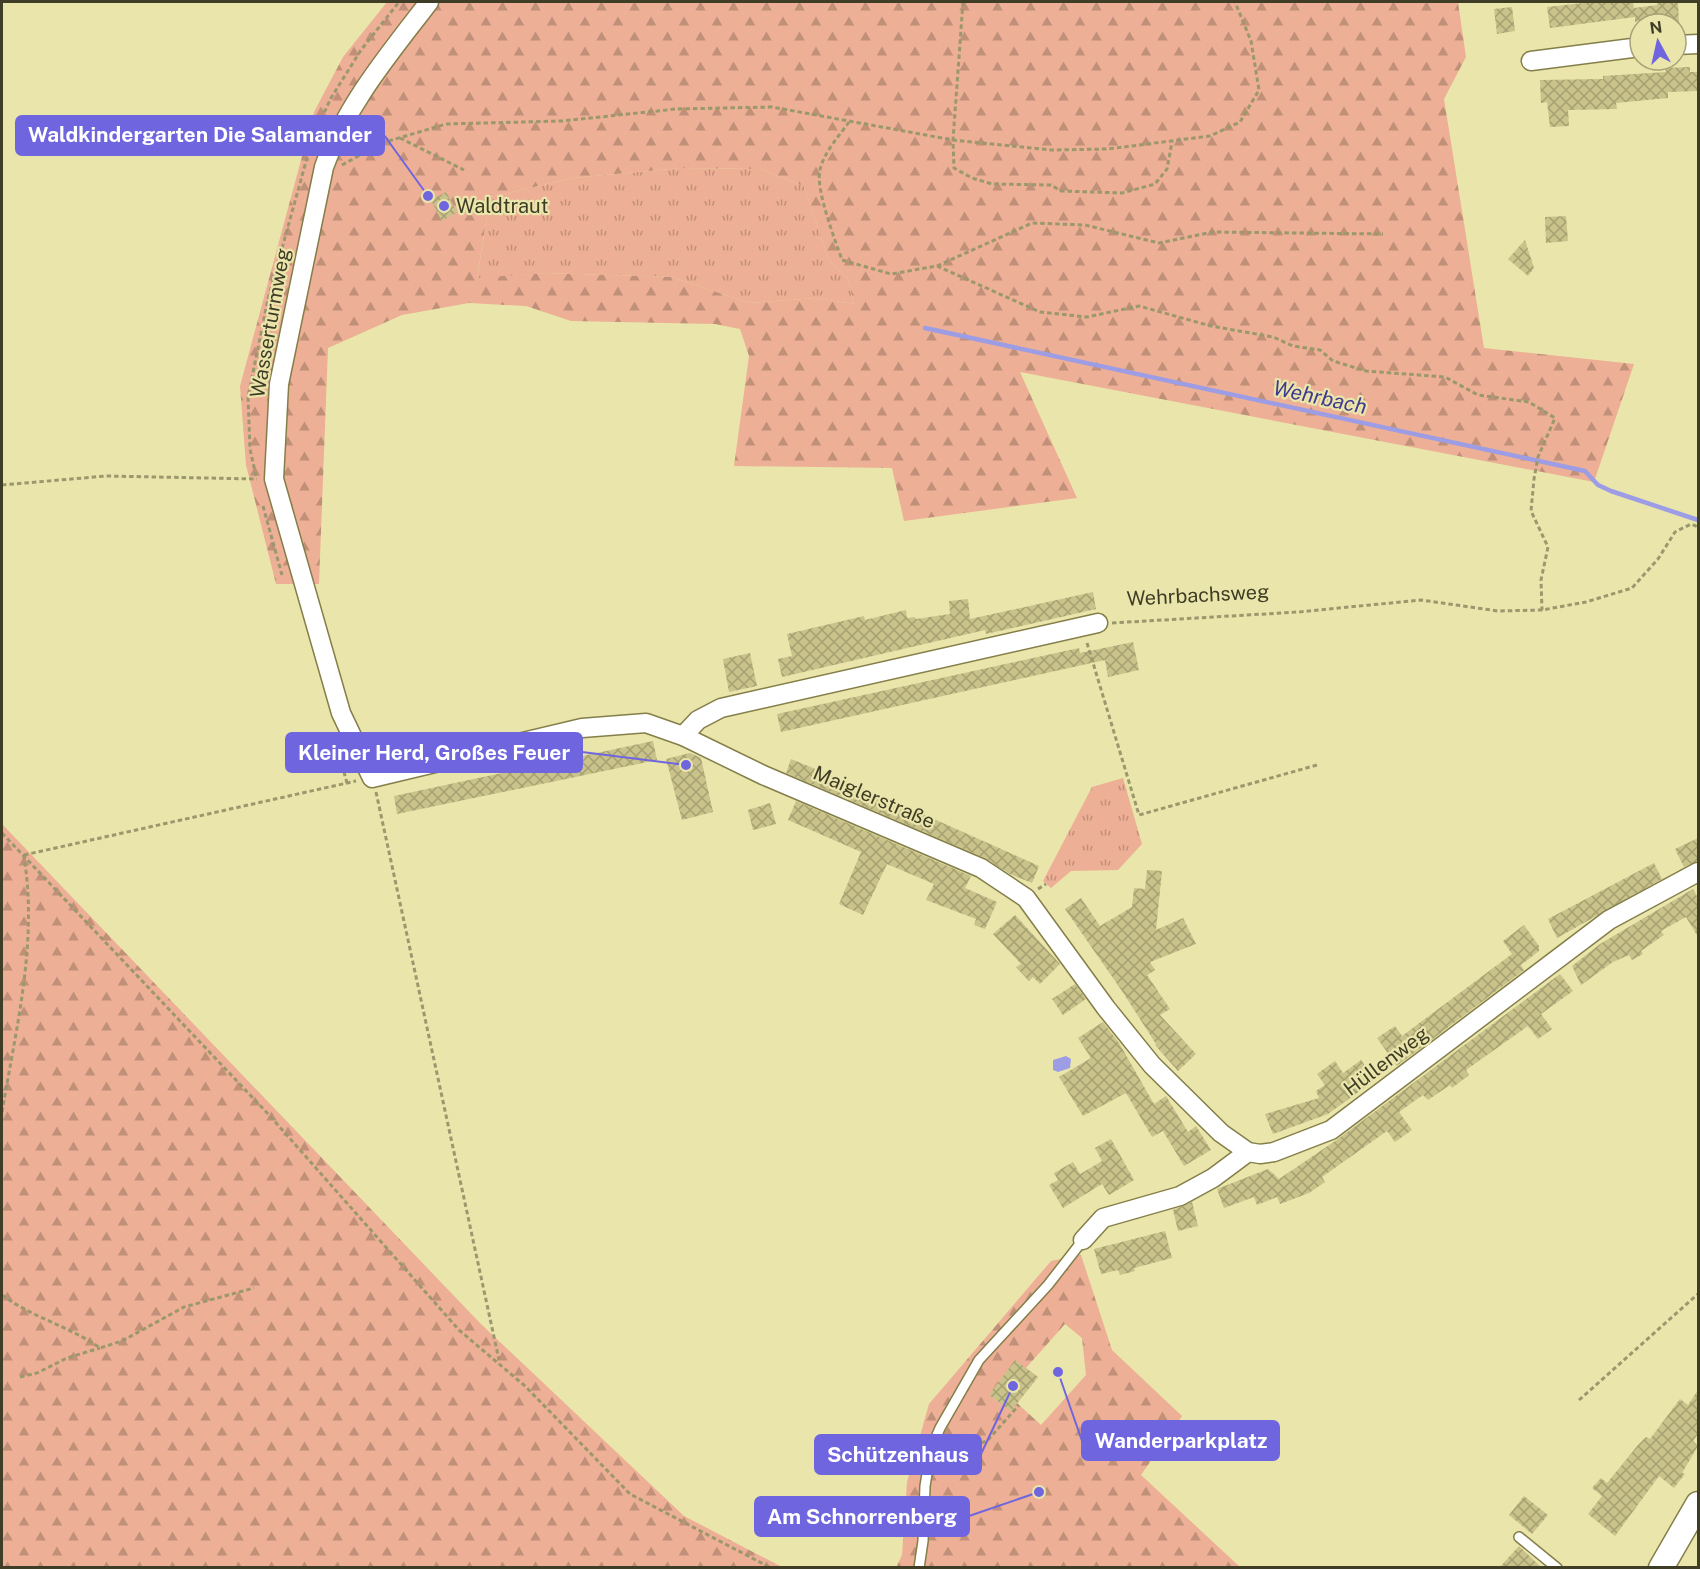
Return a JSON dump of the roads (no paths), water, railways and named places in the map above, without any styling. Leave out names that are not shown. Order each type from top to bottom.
[{"type":"main road","points":[[1661,1568],[1698,1504]]},
{"type":"street","name":"Wasserturmweg","points":[[372,778],[341,713],[263,482],[279,384],[324,167],[346,117],[429,2]]},
{"type":"street","points":[[1531,61],[1628,49]]},
{"type":"street","points":[[683,736],[698,720],[721,708],[1091,625]]},
{"type":"street","name":"Maiglerstraße","points":[[372,778],[582,728],[646,723],[683,736],[764,775],[981,868],[1026,898],[1152,1065],[1221,1133],[1248,1152]]},
{"type":"street","name":"Hüllenweg","points":[[1248,1152],[1274,1152],[1331,1130],[1609,920],[1698,872]]},
{"type":"street","points":[[1083,1240],[1103,1218],[1180,1196],[1212,1178],[1248,1152]]},
{"type":"lane","points":[[919,1568],[931,1449],[940,1428],[979,1360],[1025,1312],[1083,1240]]},
{"type":"lane","points":[[1519,1537],[1557,1568]]},
{"type":"water","points":[[1066,1056],[1071,1059],[1070,1068],[1058,1072],[1053,1070],[1053,1060]]},
{"type":"waterway","name":"Wehrbach","points":[[925,328],[1585,471],[1598,485],[1611,491],[1698,520]]},
{"type":"place","name":"Waldkindergarten Die Salamander","points":[[428,196]]},
{"type":"place","name":"Waldtraut","points":[[444,206]]},
{"type":"place","name":"Kleiner Herd, Großes Feuer","points":[[686,765]]},
{"type":"place","name":"Wanderparkplatz","points":[[1058,1372]]},
{"type":"place","name":"Schützenhaus","points":[[1013,1386]]},
{"type":"place","name":"Am Schnorrenberg","points":[[1039,1492]]}]
